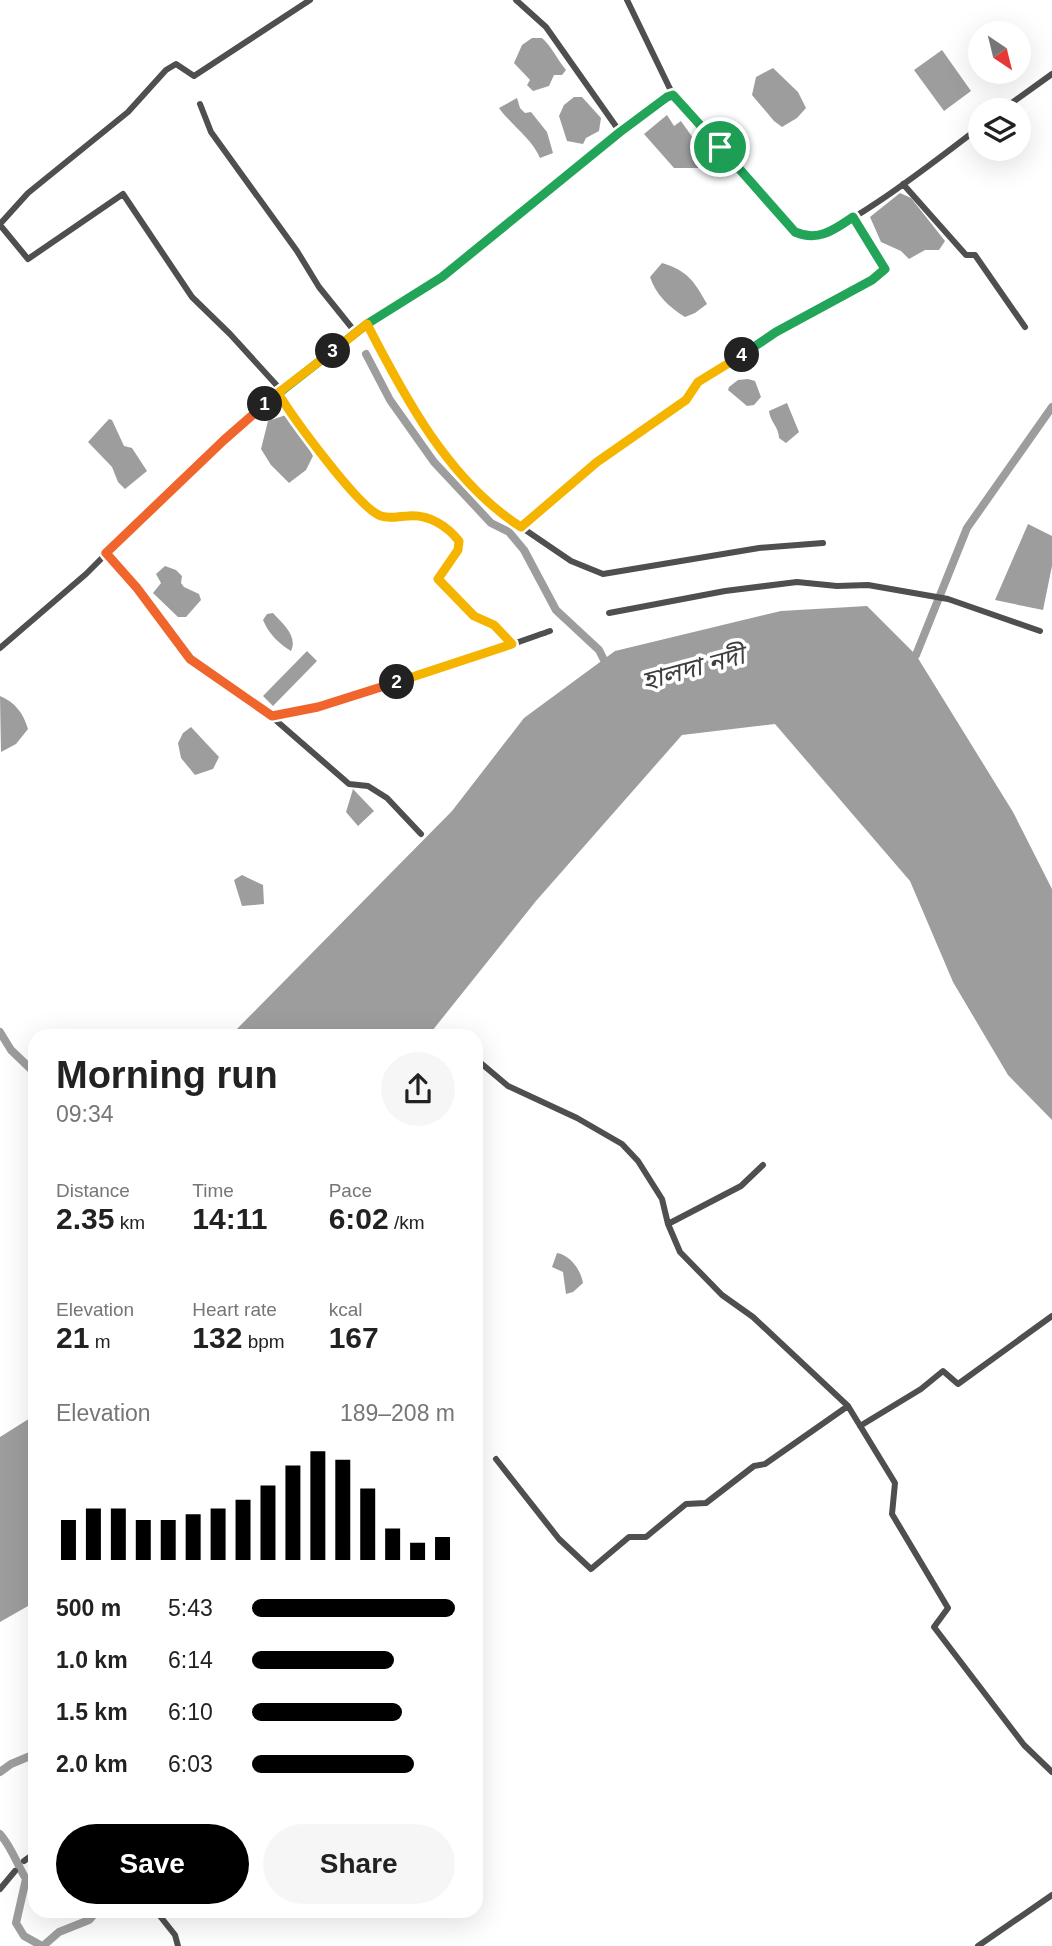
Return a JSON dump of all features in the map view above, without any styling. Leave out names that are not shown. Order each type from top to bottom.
[{"type":"street","points":[[310,0],[194,76],[176,64],[166,70],[128,112],[28,193],[0,225],[29,259],[123,194],[192,297],[230,334],[280,392],[319,450],[364,505],[380,516],[411,515],[448,527],[459,541],[458,550],[438,579],[474,616],[494,625],[512,644]]},
{"type":"street","points":[[516,0],[546,27],[620,132]]},
{"type":"street","points":[[627,0],[673,95],[795,232],[806,237],[818,236],[853,217],[968,136]]},
{"type":"street","points":[[1019,98],[1052,74]]},
{"type":"street","points":[[0,648],[86,574],[215,448],[280,392],[367,324],[442,277],[620,132],[673,95]]},
{"type":"street","points":[[200,104],[211,132],[297,251],[319,287],[356,333]]},
{"type":"street","points":[[903,184],[966,255],[975,255],[1025,327]]},
{"type":"street","points":[[521,527],[597,462],[686,400],[698,382],[727,366],[776,332],[872,280],[885,269],[853,217]]},
{"type":"street","points":[[367,324],[396,382],[445,455],[497,512],[570,561],[603,574],[759,548],[823,543]]},
{"type":"street","points":[[106,553],[137,588],[190,659],[272,716],[349,784],[368,786],[387,798],[421,834]]},
{"type":"street","points":[[609,613],[725,591],[797,582],[837,586],[868,585],[948,599],[1040,631]]},
{"type":"street","points":[[272,716],[318,707],[550,631]]},
{"type":"street","points":[[483,1065],[508,1086],[577,1118],[622,1144],[638,1161],[662,1199],[668,1224],[680,1252],[722,1295],[774,1336],[848,1406],[895,1483],[892,1514],[948,1608],[934,1627],[1024,1745],[1052,1772]]},
{"type":"street","points":[[668,1224],[741,1186],[763,1164]]},
{"type":"street","points":[[860,1426],[921,1389],[943,1371],[958,1384],[1052,1316]]},
{"type":"street","points":[[496,1459],[559,1539],[591,1569],[629,1537],[646,1537],[686,1504],[706,1503],[754,1466],[765,1464],[848,1406]]},
{"type":"street","points":[[24,1861],[28,1858]]},
{"type":"street","points":[[0,1889],[15,1871]]},
{"type":"street","points":[[978,1946],[1052,1895]]},
{"type":"street","points":[[162,1918],[175,1935],[178,1946]]},
{"type":"water","points":[[532,38],[542,38],[566,70],[562,75],[554,75],[549,86],[533,91],[527,85],[530,80],[514,63],[522,45]]},
{"type":"water","points":[[942,50],[971,91],[944,111],[914,70]]},
{"type":"water","points":[[773,68],[798,92],[806,108],[797,118],[782,127],[752,95],[756,77]]},
{"type":"water","points":[[574,97],[582,97],[601,118],[599,131],[586,138],[583,144],[567,141],[559,116],[564,105]]},
{"type":"water","points":[[517,98],[520,108],[525,113],[531,112],[547,132],[553,153],[540,158],[499,108]]},
{"type":"water","points":[[667,115],[674,126],[681,121],[697,144],[701,156],[699,168],[674,168],[644,134]]},
{"type":"water","points":[[900,193],[911,198],[945,241],[939,250],[925,250],[909,259],[901,251],[881,242],[870,217]]},
{"type":"water","points":[[662,263],[689,278],[707,304],[685,317],[668,305],[659,295],[650,277]]},
{"type":"water","points":[[738,380],[755,381],[761,397],[754,405],[747,406],[728,390]]},
{"type":"water","points":[[787,403],[799,432],[786,443],[779,438],[769,411]]},
{"type":"water","points":[[286,415],[313,456],[306,470],[289,483],[271,465],[261,449],[268,421]]},
{"type":"water","points":[[109,419],[112,420],[124,446],[132,448],[147,471],[125,489],[118,482],[112,467],[88,442]]},
{"type":"water","points":[[1028,524],[1052,536],[1052,566],[1043,610],[995,600]]},
{"type":"water","points":[[165,566],[176,570],[182,576],[181,583],[184,587],[199,594],[201,600],[186,617],[178,617],[153,593],[161,583],[156,574]]},
{"type":"water","name":"হালদা নদী","points":[[867,606],[916,655],[1013,812],[1052,889],[1052,1120],[1008,1075],[953,982],[910,881],[775,724],[682,735],[536,901],[434,1029],[237,1029],[452,811],[524,718],[615,651],[781,611]]},
{"type":"water","points":[[273,613],[291,635],[291,651],[274,638],[263,620],[267,614]]},
{"type":"water","points":[[307,651],[317,661],[273,706],[263,696]]},
{"type":"water","points":[[0,696],[18,709],[28,729],[16,744],[1,752]]},
{"type":"water","points":[[191,727],[219,757],[213,769],[195,775],[181,758],[178,743],[183,733]]},
{"type":"water","points":[[353,789],[374,811],[358,826],[346,812]]},
{"type":"water","points":[[242,875],[263,885],[264,904],[242,906],[234,880]]},
{"type":"water","points":[[557,1253],[570,1260],[580,1273],[583,1283],[573,1292],[566,1294],[563,1272],[552,1267]]},
{"type":"water","points":[[28,1419],[28,1606],[0,1622],[0,1437]]},
{"type":"waterway","points":[[366,354],[390,400],[434,462],[491,523],[509,532],[524,550],[556,610],[599,650],[608,668]]},
{"type":"waterway","points":[[910,662],[916,655],[967,528],[1052,407]]},
{"type":"waterway","points":[[0,1032],[11,1050],[28,1066]]},
{"type":"waterway","points":[[0,1772],[28,1757]]},
{"type":"waterway","points":[[0,1834],[26,1879],[16,1923],[24,1936],[42,1946]]},
{"type":"waterway","points":[[43,1946],[59,1932],[91,1918]]},
{"type":"route","points":[[720,147],[683,104],[673,95],[667,97],[442,277],[367,324],[281,390],[162,498],[106,553],[137,588],[190,659],[272,716],[318,707],[512,644],[494,625],[474,616],[438,579],[458,550],[459,541],[448,527],[411,515],[380,516],[364,505],[319,450],[278,393],[367,324],[396,382],[445,455],[497,512],[521,527],[597,462],[686,400],[698,382],[727,366],[776,332],[872,280],[885,269],[853,217],[818,236],[806,237],[795,232],[720,147]]}]
